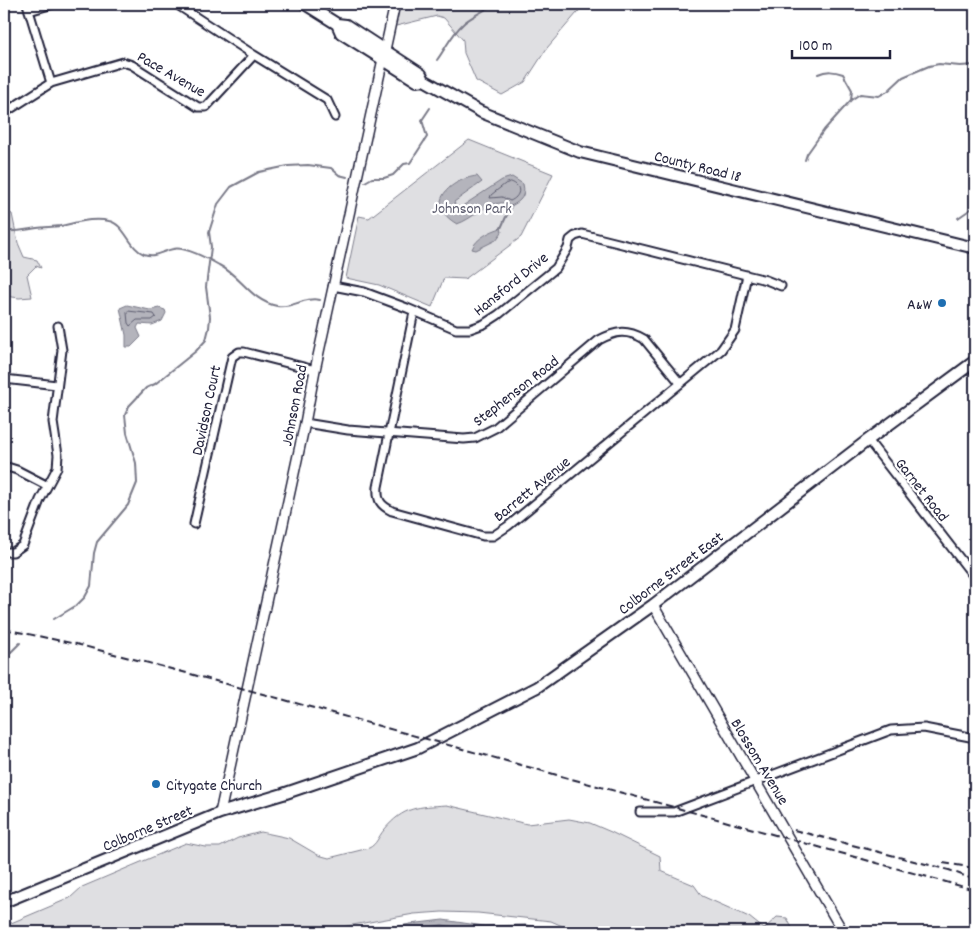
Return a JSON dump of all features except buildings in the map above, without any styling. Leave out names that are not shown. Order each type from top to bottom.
[{"type":"main road","name":"County Road 18","points":[[305,4],[337,24],[341,33],[421,74],[424,80],[481,112],[580,152],[973,248]]},
{"type":"main road","name":"Colborne Street East","points":[[360,768],[418,748],[537,687],[653,606],[868,440],[975,361]]},
{"type":"main road","name":"Colborne Street","points":[[4,902],[220,813],[360,768]]},
{"type":"street","points":[[52,83],[28,7],[53,4]]},
{"type":"street","points":[[176,4],[327,100],[335,116]]},
{"type":"street","name":"Johnson Road","points":[[220,813],[395,4]]},
{"type":"street","name":"Pace Avenue","points":[[4,113],[52,83],[116,63],[126,62],[198,107],[203,108],[211,103],[254,55]]},
{"type":"street","name":"Hansford Drive","points":[[333,286],[364,292],[456,329],[470,329],[484,324],[556,268],[568,248],[570,240],[582,234],[748,275],[781,286]]},
{"type":"street","name":"Barrett Avenue","points":[[414,312],[377,495],[382,506],[392,511],[477,534],[493,536],[508,526],[721,350],[732,336],[737,324],[748,275]]},
{"type":"street","points":[[4,552],[16,551],[23,545],[46,485],[55,474],[58,462],[53,422],[62,350],[58,326]]},
{"type":"street","name":"Stephenson Road","points":[[305,423],[348,430],[464,439],[475,438],[486,434],[599,340],[610,334],[622,332],[644,339],[680,383]]},
{"type":"street","name":"Davidson Court","points":[[194,524],[232,357],[239,352],[244,352],[315,370]]},
{"type":"street","points":[[4,379],[57,385]]},
{"type":"street","name":"Garnet Road","points":[[868,440],[975,578]]},
{"type":"street","points":[[4,466],[17,470],[46,485]]},
{"type":"street","name":"Blossom Avenue","points":[[653,606],[843,932]]},
{"type":"street","points":[[640,812],[674,812],[891,730],[924,728],[975,738]]},
{"type":"green space","points":[[397,4],[588,4],[583,6],[547,48],[525,82],[502,95],[476,81],[464,53],[463,40],[444,18],[437,16],[392,27]]},
{"type":"green space","name":"Johnson Park","points":[[469,140],[553,174],[521,237],[465,279],[444,278],[432,307],[379,285],[346,278],[359,216],[369,218]]},
{"type":"green space","points":[[4,211],[12,214],[18,243],[24,257],[37,260],[41,268],[36,266],[27,275],[32,297],[6,296],[4,313]]},
{"type":"green space","points":[[447,805],[527,824],[569,819],[590,823],[660,856],[661,871],[694,885],[702,896],[749,917],[764,929],[777,917],[787,918],[794,932],[576,932],[551,921],[478,913],[442,912],[414,914],[336,928],[283,932],[4,932],[4,926],[70,898],[82,887],[186,843],[206,847],[220,847],[238,838],[261,832],[289,838],[318,855],[329,858],[369,848],[391,822],[405,812],[420,807]]},
{"type":"water","points":[[477,176],[482,182],[454,202],[456,207],[461,207],[502,180],[512,177],[523,184],[523,195],[518,202],[511,206],[502,203],[489,206],[457,224],[447,216],[442,208],[441,201],[450,187],[467,178]]},
{"type":"water","points":[[501,228],[502,232],[496,240],[476,250],[472,249],[480,238]]},
{"type":"water","points":[[127,305],[150,310],[159,308],[165,310],[166,313],[162,321],[152,325],[139,324],[137,328],[141,337],[131,347],[126,347],[126,335],[120,308]]},
{"type":"water","points":[[443,920],[484,926],[526,925],[560,932],[372,932],[410,924]]},
{"type":"waterway","points":[[437,60],[459,28],[493,4]]},
{"type":"waterway","points":[[805,160],[807,154],[824,130],[851,100],[860,94],[879,96],[888,91],[903,77],[929,66],[939,64],[975,65]]},
{"type":"waterway","points":[[818,74],[830,71],[843,74],[852,90],[851,100]]},
{"type":"waterway","points":[[365,182],[372,178],[384,178],[393,175],[404,164],[410,163],[427,137],[422,120],[430,108]]},
{"type":"waterway","points":[[54,619],[77,605],[85,597],[91,586],[97,542],[128,505],[137,483],[136,463],[127,433],[125,415],[129,406],[146,388],[155,384],[196,351],[206,340],[210,317],[206,287],[211,247],[209,232],[218,204],[231,187],[259,172],[288,166],[308,165],[331,168],[339,175],[347,177]]},
{"type":"waterway","points":[[958,218],[971,209],[975,203]]},
{"type":"waterway","points":[[501,228],[511,206]]},
{"type":"waterway","points":[[4,231],[60,226],[91,220],[109,221],[119,227],[134,247],[144,254],[156,255],[178,249],[196,254],[227,270],[253,294],[268,303],[277,306],[288,306],[314,299],[320,300]]},
{"type":"waterway","points":[[4,659],[20,643]]},
{"type":"waterway","points":[[963,932],[975,926]]},
{"type":"railway","points":[[4,629],[76,644],[183,672],[975,890]]},
{"type":"railway","points":[[794,830],[949,870],[975,880]]},
{"type":"railway","points":[[943,863],[975,868]]},
{"type":"place","name":"A&W","points":[[942,303]]},
{"type":"place","name":"Citygate Church","points":[[156,784]]}]
